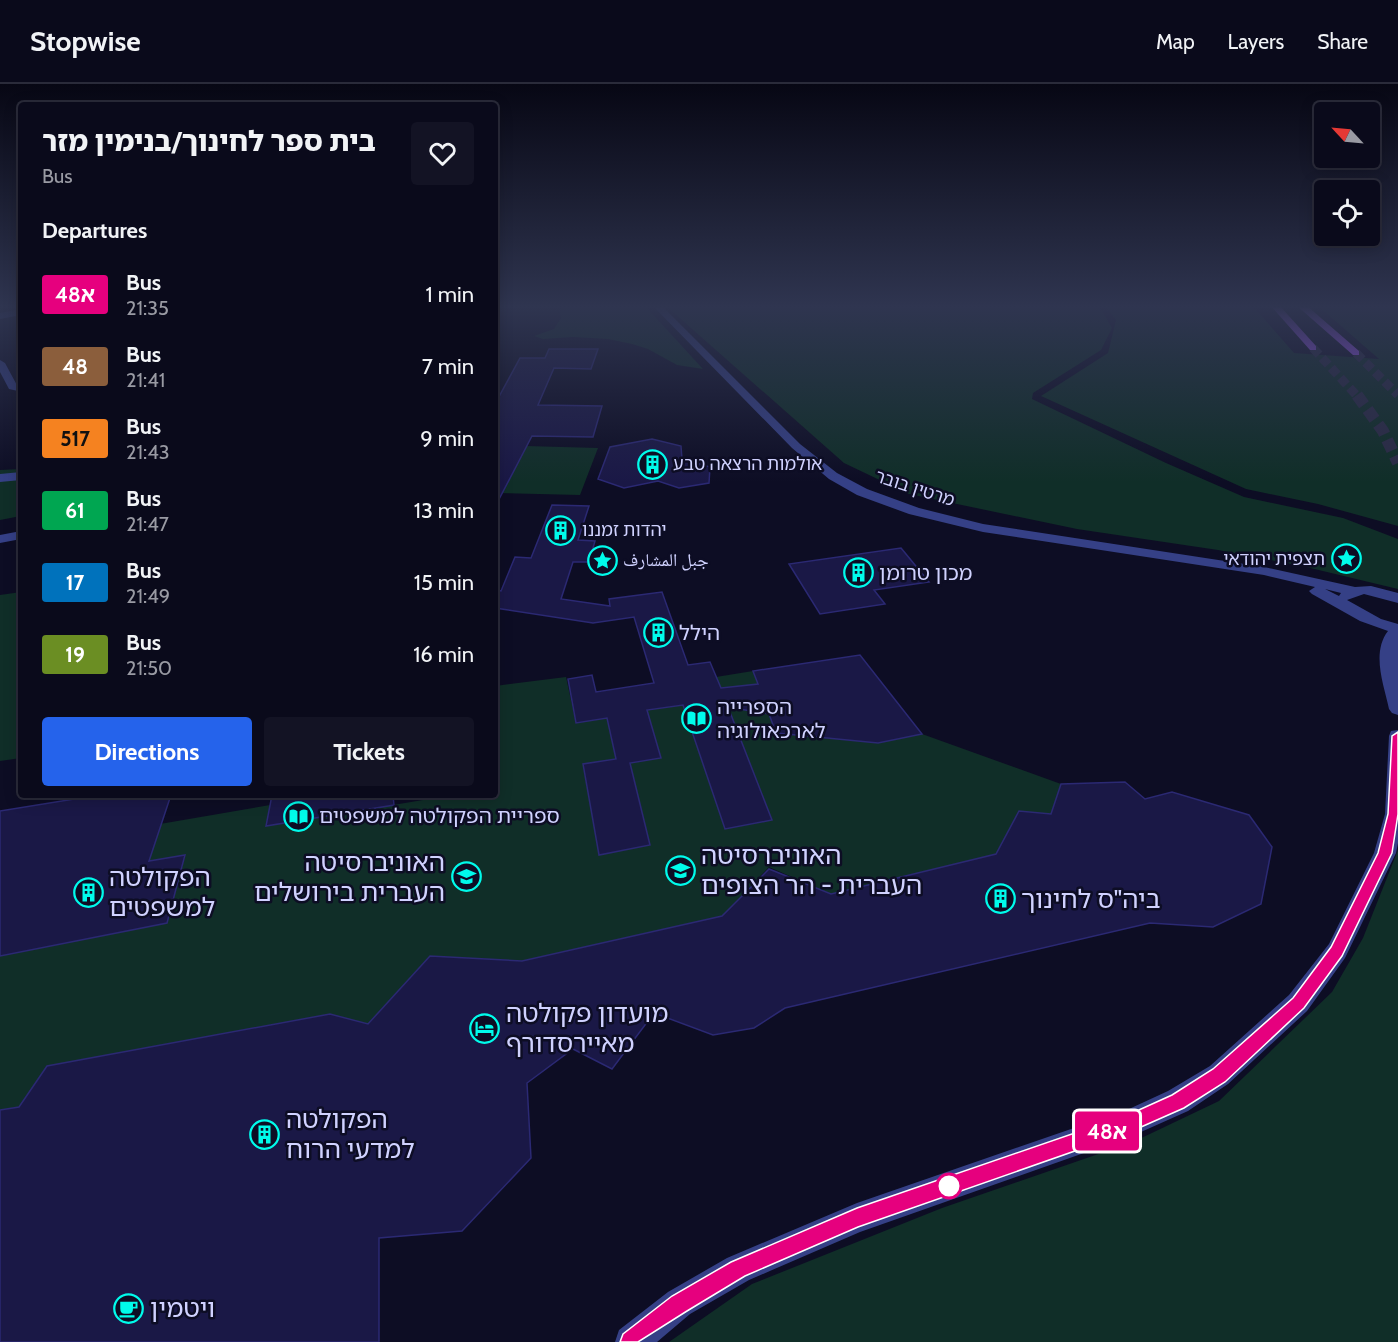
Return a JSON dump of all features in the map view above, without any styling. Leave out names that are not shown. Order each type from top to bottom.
[{"type":"street","points":[[0,364],[14,389]]},
{"type":"street","name":"מרטין בובר","points":[[715,364],[796,446],[833,476],[862,492],[888,502],[983,528],[1232,567],[1350,598]]},
{"type":"street","points":[[0,479],[18,476]]},
{"type":"street","points":[[0,479],[18,481]]},
{"type":"street","points":[[0,539],[18,536]]},
{"type":"street","points":[[1389,660],[1378,637],[1360,617],[1350,598],[1376,591],[1398,598]]},
{"type":"street","points":[[1360,617],[1398,629]]},
{"type":"street","points":[[1398,629],[1392,634],[1389,642],[1389,660],[1398,709]]},
{"type":"street","points":[[631,1342],[680,1304],[738,1269],[857,1218],[1112,1130],[1160,1110],[1219,1076],[1298,1003],[1337,951],[1385,853],[1395,814],[1398,736]]},
{"type":"green space","points":[[675,364],[698,364],[703,369]]},
{"type":"green space","points":[[732,364],[1079,364],[1033,393],[1032,399],[1166,463],[1244,497],[1343,518],[1398,539],[1398,589],[1302,566],[1218,550],[1077,529],[909,494],[844,463]]},
{"type":"green space","points":[[1091,364],[1398,364],[1398,526],[1318,504],[1246,489],[1041,396]]},
{"type":"green space","points":[[498,445],[598,448],[580,495],[498,493]]},
{"type":"green space","points":[[18,469],[18,517],[0,520],[0,470]]},
{"type":"green space","points":[[18,592],[18,758],[0,761],[0,595]]},
{"type":"green space","points":[[753,671],[758,684],[739,687],[749,711],[769,714],[776,733],[878,743],[922,734],[1061,784],[1051,814],[1019,811],[996,854],[831,894],[769,867],[722,916],[522,961],[430,956],[368,1024],[330,1014],[47,1066],[19,1107],[0,1110],[0,956],[167,923],[185,856],[149,861],[160,824],[270,805],[267,826],[435,798],[498,798],[498,686],[566,677],[576,723],[607,718],[616,759],[583,765],[599,854],[650,845],[630,763],[660,758],[647,710],[683,705],[716,677]]},
{"type":"green space","points":[[1398,850],[1398,1342],[669,1342],[752,1284],[942,1208],[1133,1142],[1219,1101],[1332,992],[1363,938]]},
{"type":"building","points":[[517,364],[593,364],[591,369],[554,368],[538,405],[602,406],[593,437],[532,436],[498,501],[498,398]]},
{"type":"building","name":"אולמות הרצאה טבע","points":[[652,439],[681,446],[682,459],[710,467],[709,483],[679,488],[658,481],[624,488],[598,479],[610,447]]},
{"type":"building","points":[[552,505],[589,506],[578,540],[595,541],[589,562],[573,562],[561,599],[610,606],[609,599],[662,592],[688,665],[710,662],[721,688],[758,684],[753,671],[860,655],[922,734],[878,743],[776,733],[769,714],[728,707],[772,820],[725,829],[683,705],[647,710],[661,758],[630,763],[650,845],[599,855],[583,764],[616,759],[607,718],[576,723],[568,679],[592,675],[596,692],[654,683],[634,617],[593,623],[498,608],[498,590],[501,591],[515,557],[531,558]]},
{"type":"building","name":"מכון טרומן","points":[[901,548],[929,582],[874,590],[885,604],[820,614],[789,564]]},
{"type":"building","name":"הפקולטה למדעי הרוח","points":[[1125,782],[1145,799],[1172,792],[1249,815],[1272,847],[1261,904],[1213,927],[1150,923],[785,1008],[754,1028],[713,1035],[654,1013],[612,1069],[573,1049],[527,1083],[531,1158],[462,1231],[379,1238],[379,1342],[0,1342],[0,1110],[19,1107],[47,1066],[330,1014],[368,1024],[430,956],[522,961],[722,916],[769,869],[831,894],[996,854],[1019,811],[1051,814],[1061,784]]},
{"type":"building","name":"הפקולטה למשפטים","points":[[80,798],[170,798],[149,861],[185,855],[167,923],[0,956],[0,811]]},
{"type":"building","name":"ספריית הפקולטה למשפטים","points":[[271,798],[393,798],[394,805],[266,826]]},
{"type":"tunnel","points":[[1327,364],[1358,397]]},
{"type":"tunnel","points":[[1367,364],[1398,395]]},
{"type":"tunnel","points":[[1357,395],[1383,431],[1398,463]]},
{"type":"bus line","name":"48א","points":[[631,1342],[680,1304],[738,1269],[857,1218],[1132,1122],[1178,1101],[1219,1076],[1298,1003],[1337,951],[1385,853],[1395,814],[1398,736]]},
{"type":"place","name":"אולמות הרצאה טבע","points":[[652,464]]},
{"type":"place","name":"יהדות זמננו","points":[[561,530]]},
{"type":"place","name":"תצפית יהודאי","points":[[1346,559]]},
{"type":"place","name":"جبل المشارف","points":[[602,560]]},
{"type":"place","name":"מכון טרומן","points":[[858,573]]},
{"type":"place","name":"הילל","points":[[658,633]]},
{"type":"place","name":"הספרייה לארכאולוגיה","points":[[696,719]]},
{"type":"place","name":"ספריית הפקולטה למשפטים","points":[[298,816]]},
{"type":"place","name":"האוניברסיטה העברית - הר הצופים","points":[[680,870]]},
{"type":"place","name":"האוניברסיטה העברית בירושלים","points":[[466,877]]},
{"type":"place","name":"הפקולטה למשפטים","points":[[88,892]]},
{"type":"place","name":"ביה\"ס לחינוך","points":[[1000,899]]},
{"type":"place","name":"מועדון פקולטה מאיירסדורף","points":[[485,1028]]},
{"type":"place","name":"הפקולטה למדעי הרוח","points":[[265,1134]]},
{"type":"place","name":"ויטמין","points":[[129,1308]]}]
